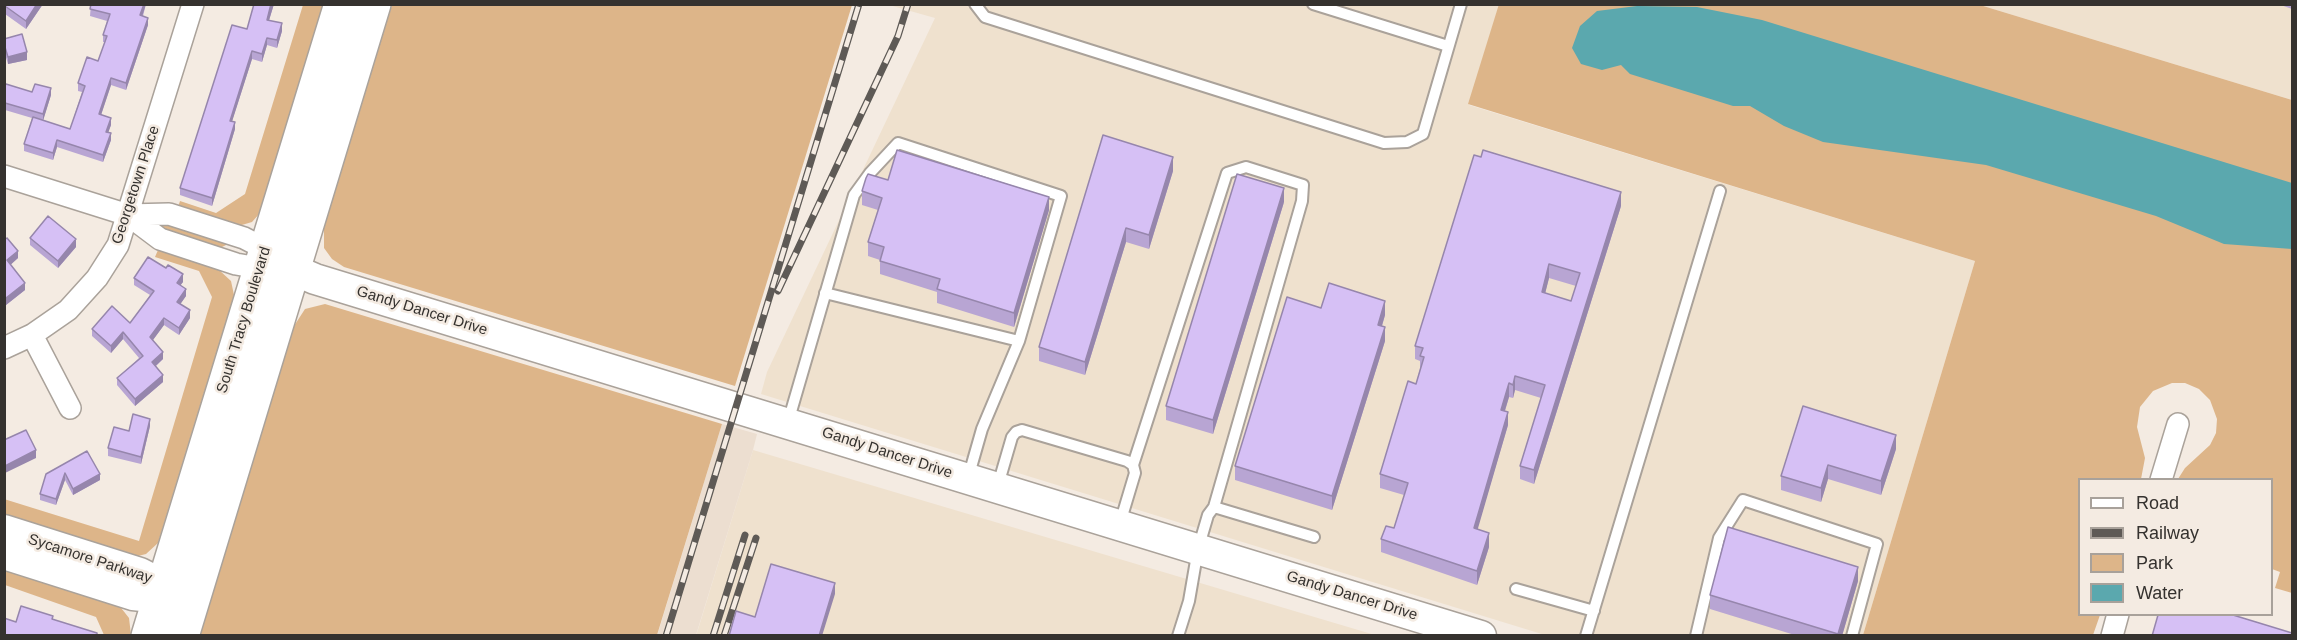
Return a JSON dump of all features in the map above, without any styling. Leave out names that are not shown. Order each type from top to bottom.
[{"type":"main road","name":"South Tracy Boulevard","points":[[148,636],[341,4]]},
{"type":"main road","points":[[182,636],[374,4]]},
{"type":"street","name":"Georgetown Place","points":[[4,348],[32,335],[68,310],[97,278],[118,245],[193,4]]},
{"type":"street","points":[[4,176],[128,214],[169,214],[263,259],[294,270]]},
{"type":"street","name":"Gandy Dancer Drive","points":[[294,270],[315,279],[1481,636]]},
{"type":"street","points":[[32,335],[70,408]]},
{"type":"street","points":[[2162,478],[2178,424]]},
{"type":"street","name":"Sycamore Parkway","points":[[4,530],[140,573],[161,592]]},
{"type":"street","name":"Sycamore Parkway","points":[[4,554],[133,595],[161,592],[193,600]]},
{"type":"street","points":[[2112,636],[2118,616]]},
{"type":"lane","points":[[975,4],[985,17],[1384,143],[1407,142],[1423,134],[1461,4]]},
{"type":"lane","points":[[1313,4],[1448,46]]},
{"type":"lane","points":[[788,422],[854,195],[870,173],[898,143],[1061,196],[1019,341],[982,429],[968,479]]},
{"type":"lane","points":[[1119,525],[1135,473],[1133,465],[1227,173],[1246,167],[1304,185],[1302,201],[1214,507],[1208,515],[1198,549],[1189,601],[1178,636]]},
{"type":"lane","points":[[1587,636],[1720,191]]},
{"type":"lane","points":[[825,293],[1019,341]]},
{"type":"lane","points":[[997,488],[1012,437],[1016,432],[1022,430],[1133,465]]},
{"type":"lane","points":[[1698,635],[1719,538],[1743,500],[1877,544],[1852,636]]},
{"type":"lane","points":[[1214,507],[1314,537]]},
{"type":"lane","points":[[1516,589],[1594,611]]},
{"type":"shaded area","points":[[889,5],[1499,5],[1469,105],[1975,261],[1863,635],[1545,635],[761,394],[767,372],[935,18]]},
{"type":"shaded area","points":[[1980,5],[2292,5],[2292,100]]},
{"type":"shaded area","points":[[722,424],[757,434],[753,450],[696,635],[657,636]]},
{"type":"shaded area","points":[[753,450],[1375,635],[696,636]]},
{"type":"green space","points":[[1499,4],[1980,5],[2292,100],[2292,593],[2275,588],[2280,572],[2273,569],[2273,478],[2179,478],[2185,468],[2210,445],[2216,433],[2217,419],[2210,400],[2199,389],[2185,383],[2172,383],[2153,391],[2140,407],[2137,427],[2145,458],[2141,478],[2078,478],[2078,616],[2100,616],[2093,635],[1863,635],[1975,261],[1468,104]]},
{"type":"green space","points":[[303,5],[324,5],[260,213],[252,222],[235,227],[177,210],[180,201],[216,213],[245,194]]},
{"type":"green space","points":[[392,5],[852,5],[735,386],[344,267],[332,259],[324,248],[324,228]]},
{"type":"green space","points":[[162,219],[228,244],[220,248],[164,230],[160,225]]},
{"type":"green space","points":[[158,250],[218,269],[231,281],[234,295],[158,543],[146,554],[130,558],[5,519],[4,499],[139,541],[212,297],[199,271],[155,257]]},
{"type":"green space","points":[[325,304],[722,424],[657,635],[199,636],[294,326],[305,309]]},
{"type":"green space","points":[[4,567],[118,604],[129,618],[131,635],[104,635],[96,617],[5,585]]},
{"type":"water","points":[[1637,6],[1697,7],[1762,20],[2292,183],[2292,249],[2224,244],[2156,216],[1986,165],[1823,142],[1784,126],[1750,106],[1733,106],[1630,74],[1621,65],[1602,70],[1581,64],[1572,48],[1580,26],[1597,11]]},
{"type":"building","points":[[6,4],[37,4],[26,21],[5,6]]},
{"type":"building","points":[[91,4],[144,4],[140,15],[148,18],[126,83],[111,78],[99,114],[111,118],[106,132],[111,133],[103,155],[57,140],[53,153],[24,144],[33,117],[70,129],[85,86],[78,83],[87,57],[98,61],[107,36],[103,35],[110,14],[90,9]]},
{"type":"building","points":[[254,4],[271,4],[267,20],[282,23],[277,40],[267,38],[262,54],[252,51],[230,121],[235,122],[212,198],[180,188],[232,25],[247,29]]},
{"type":"building","points":[[22,34],[27,52],[8,57],[4,39]]},
{"type":"building","points":[[6,84],[32,92],[35,84],[51,88],[43,114],[5,103],[4,106]]},
{"type":"building","points":[[1103,135],[1173,157],[1149,235],[1126,228],[1085,362],[1039,347]]},
{"type":"building","points":[[897,150],[1049,197],[1014,313],[937,289],[940,279],[880,261],[884,247],[868,242],[882,198],[862,191],[868,174],[888,180]]},
{"type":"building","points":[[1483,150],[1621,192],[1534,470],[1520,466],[1545,385],[1515,376],[1513,385],[1509,383],[1501,410],[1508,412],[1474,528],[1489,533],[1477,571],[1381,539],[1386,526],[1394,528],[1408,483],[1380,474],[1408,381],[1416,384],[1424,357],[1420,356],[1423,348],[1415,346],[1474,155],[1481,157]],"holes":[[[1549,264],[1580,273],[1571,301],[1542,292]]]},
{"type":"building","points":[[1237,174],[1284,188],[1213,420],[1166,406]]},
{"type":"building","points":[[48,216],[76,239],[58,261],[30,238]]},
{"type":"building","points":[[7,238],[18,251],[7,260],[25,283],[6,298],[4,295],[4,240]]},
{"type":"building","points":[[148,257],[166,268],[168,265],[183,274],[177,283],[186,289],[177,302],[190,310],[179,328],[164,318],[150,337],[163,352],[152,362],[163,375],[135,399],[117,378],[143,356],[123,332],[111,346],[92,329],[112,306],[130,323],[154,291],[134,278]]},
{"type":"building","points":[[1329,283],[1385,301],[1378,325],[1385,327],[1332,496],[1235,466],[1287,297],[1321,308]]},
{"type":"building","points":[[1803,406],[1896,435],[1881,481],[1828,465],[1821,488],[1781,476]]},
{"type":"building","points":[[133,414],[150,419],[141,457],[108,448],[114,427],[129,431]]},
{"type":"building","points":[[26,430],[36,450],[5,466],[4,440]]},
{"type":"building","points":[[87,451],[100,474],[73,489],[65,473],[56,499],[40,494],[46,474]]},
{"type":"building","points":[[1728,527],[1858,567],[1838,634],[1710,595]]},
{"type":"building","points":[[771,564],[835,583],[819,636],[729,636],[736,611],[755,617]]},
{"type":"building","points":[[21,606],[53,616],[52,619],[97,633],[97,636],[4,636],[4,618],[16,622]]},
{"type":"building","points":[[2158,616],[2236,616],[2292,633],[2292,636],[2152,636]]},
{"type":"railway","points":[[666,636],[859,4]]},
{"type":"railway","points":[[778,291],[898,36],[908,4]]},
{"type":"railway","points":[[713,636],[745,535]]},
{"type":"railway","points":[[724,636],[756,538]]}]
